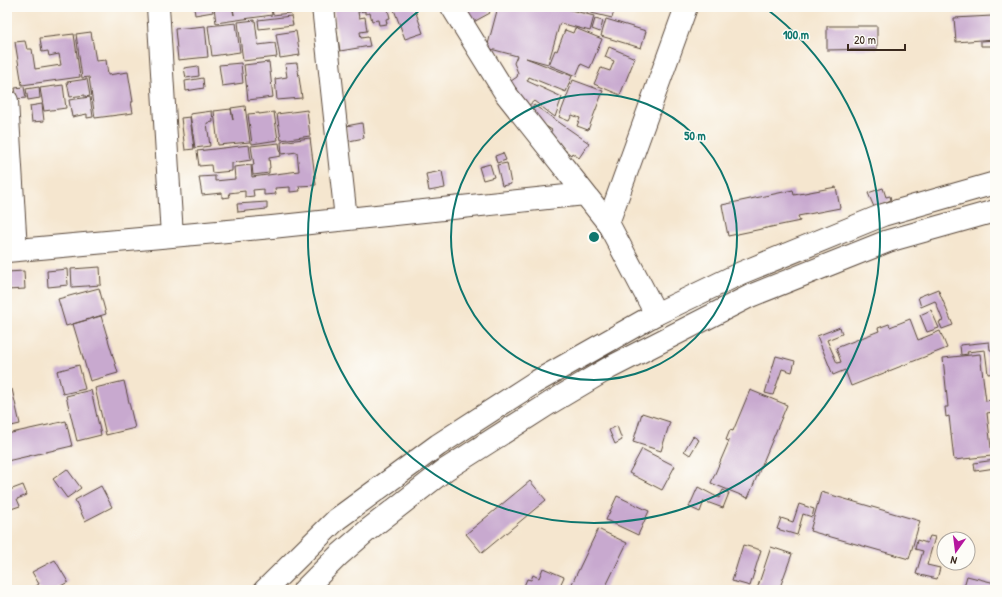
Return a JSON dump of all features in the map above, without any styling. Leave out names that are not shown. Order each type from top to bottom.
[{"type":"street","points":[[158,7],[172,236]]},
{"type":"street","points":[[323,7],[346,219]]},
{"type":"street","points":[[452,7],[506,94],[608,223],[656,314]]},
{"type":"street","points":[[608,223],[686,7]]},
{"type":"street","points":[[7,101],[11,251],[346,219],[585,194]]},
{"type":"street","points":[[265,590],[337,519],[432,450],[534,383],[656,314],[741,273],[883,215],[995,183]]},
{"type":"street","points":[[304,590],[338,556],[368,530],[445,470],[550,403],[609,368],[750,296],[888,241],[995,211]]},
{"type":"building","points":[[194,7],[212,7],[213,12],[195,15]]},
{"type":"building","points":[[214,7],[232,7],[234,15],[233,7],[271,7],[272,15],[216,23]]},
{"type":"building","points":[[272,7],[298,7],[298,12],[273,15]]},
{"type":"building","points":[[333,7],[391,7],[391,9],[388,10],[390,18],[386,19],[387,24],[379,25],[378,20],[372,21],[370,13],[365,14],[365,11],[358,12],[359,18],[365,17],[367,31],[360,32],[361,38],[368,37],[370,46],[340,51]]},
{"type":"building","points":[[393,7],[414,7],[423,33],[405,39]]},
{"type":"building","points":[[458,7],[487,7],[490,13],[468,25]]},
{"type":"building","points":[[498,7],[559,7],[594,16],[590,31],[560,23],[548,64],[526,58],[572,76],[566,92],[529,77],[527,81],[562,97],[555,117],[534,101],[527,107],[508,83],[517,77],[518,73],[514,63],[517,56],[487,48]]},
{"type":"building","points":[[575,7],[615,7],[612,18],[575,9]]},
{"type":"building","points":[[291,16],[293,25],[259,29],[258,20]]},
{"type":"building","points":[[992,16],[994,39],[956,42],[954,18]]},
{"type":"building","points":[[595,19],[603,21],[600,32],[592,29]]},
{"type":"building","points":[[606,19],[646,31],[641,48],[601,36]]},
{"type":"building","points":[[255,20],[258,45],[275,43],[277,57],[243,61],[238,22]]},
{"type":"building","points":[[236,23],[240,52],[212,56],[208,26]]},
{"type":"building","points":[[205,26],[208,57],[178,60],[175,29]]},
{"type":"building","points":[[827,26],[877,26],[877,49],[827,50]]},
{"type":"building","points":[[575,28],[602,39],[590,68],[581,64],[576,76],[549,65],[555,50],[557,51],[565,30],[573,33]]},
{"type":"building","points":[[296,31],[300,55],[280,58],[276,34]]},
{"type":"building","points":[[91,32],[96,61],[106,60],[108,75],[128,72],[133,102],[131,102],[133,113],[95,118],[89,77],[82,78],[76,34]]},
{"type":"building","points":[[74,34],[80,77],[22,85],[15,42],[25,41],[27,49],[32,49],[35,69],[61,65],[59,54],[49,56],[48,51],[42,52],[40,38]]},
{"type":"building","points":[[995,40],[995,46],[981,46],[981,41]]},
{"type":"building","points":[[609,47],[635,58],[620,95],[594,84],[601,68],[610,71],[614,61],[605,57]]},
{"type":"building","points":[[269,62],[273,97],[248,100],[244,65]]},
{"type":"building","points":[[241,63],[243,83],[222,86],[219,65]]},
{"type":"building","points":[[297,63],[302,98],[277,100],[275,79],[287,77],[285,64]]},
{"type":"building","points":[[198,66],[199,76],[186,78],[184,68]]},
{"type":"building","points":[[203,78],[204,88],[186,91],[185,81]]},
{"type":"building","points":[[87,79],[90,96],[85,97],[85,95],[70,97],[67,82]]},
{"type":"building","points":[[573,80],[603,91],[588,130],[577,126],[580,118],[572,115],[569,121],[559,117]]},
{"type":"building","points":[[63,85],[66,108],[44,111],[40,88]]},
{"type":"building","points":[[24,87],[26,98],[17,99],[15,88]]},
{"type":"building","points":[[39,87],[40,98],[28,100],[26,89]]},
{"type":"building","points":[[90,97],[93,117],[87,118],[87,114],[72,117],[69,100]]},
{"type":"building","points":[[42,104],[44,121],[32,122],[30,106]]},
{"type":"building","points":[[534,105],[589,143],[579,158],[572,153],[571,155],[548,136],[552,130],[533,118],[530,112]]},
{"type":"building","points":[[245,106],[250,142],[218,145],[214,111],[231,109],[233,120],[231,108]]},
{"type":"building","points":[[307,110],[310,136],[281,140],[277,114]]},
{"type":"building","points":[[212,111],[213,122],[207,123],[210,146],[195,148],[190,114]]},
{"type":"building","points":[[274,112],[278,140],[252,144],[248,114]]},
{"type":"building","points":[[190,117],[194,149],[185,150],[181,118]]},
{"type":"building","points":[[362,123],[364,138],[349,141],[346,126]]},
{"type":"building","points":[[310,138],[316,185],[299,186],[300,191],[290,192],[290,187],[275,188],[276,194],[264,195],[264,189],[253,190],[254,196],[245,197],[245,191],[229,193],[230,197],[222,198],[222,193],[202,195],[199,177],[215,176],[215,181],[235,179],[234,167],[251,165],[252,177],[299,171],[297,152],[282,154],[281,142]]},
{"type":"building","points":[[279,143],[281,156],[269,158],[269,173],[253,175],[252,165],[254,165],[251,146]]},
{"type":"building","points":[[249,145],[251,160],[232,163],[232,171],[212,173],[211,165],[199,166],[197,151]]},
{"type":"building","points":[[503,153],[506,160],[497,163],[495,156]]},
{"type":"building","points":[[507,163],[511,184],[502,186],[497,165]]},
{"type":"building","points":[[490,164],[494,177],[483,180],[479,167]]},
{"type":"building","points":[[442,171],[445,188],[429,191],[426,174]]},
{"type":"building","points":[[836,187],[840,208],[798,216],[800,221],[728,236],[722,205],[793,190],[794,195]]},
{"type":"building","points":[[883,188],[886,197],[890,196],[891,200],[874,207],[868,193]]},
{"type":"building","points":[[267,202],[267,209],[238,212],[237,204]]},
{"type":"building","points":[[100,267],[101,285],[72,287],[71,269]]},
{"type":"building","points":[[67,269],[68,285],[48,287],[47,271]]},
{"type":"building","points":[[24,271],[25,289],[7,290],[7,272]]},
{"type":"building","points":[[99,288],[106,314],[66,326],[58,299]]},
{"type":"building","points":[[938,289],[953,325],[942,329],[939,322],[943,321],[935,301],[921,307],[918,297]]},
{"type":"building","points":[[931,310],[939,328],[927,332],[920,315]]},
{"type":"building","points":[[101,316],[118,373],[90,381],[73,324]]},
{"type":"building","points":[[910,319],[918,340],[940,331],[947,348],[851,386],[845,370],[833,375],[817,336],[840,327],[842,334],[827,340],[837,363],[841,362],[836,348],[879,331],[878,328],[889,324],[890,327]]},
{"type":"building","points":[[989,342],[990,350],[995,350],[995,373],[988,374],[985,350],[967,352],[968,354],[961,355],[960,345]]},
{"type":"building","points":[[980,354],[986,401],[991,400],[993,412],[987,413],[992,456],[954,460],[949,416],[946,417],[945,407],[948,407],[943,358]]},
{"type":"building","points":[[776,356],[795,361],[792,372],[782,369],[773,395],[765,393]]},
{"type":"building","points":[[79,365],[85,389],[63,394],[57,371]]},
{"type":"building","points":[[124,381],[135,428],[106,435],[95,388]]},
{"type":"building","points":[[12,389],[20,424],[7,427],[7,391]]},
{"type":"building","points":[[91,390],[101,435],[77,441],[66,396]]},
{"type":"building","points":[[750,390],[787,405],[748,498],[711,483],[729,441],[726,440],[730,430],[733,431]]},
{"type":"building","points":[[642,413],[670,422],[661,451],[633,442]]},
{"type":"building","points":[[66,421],[72,446],[7,461],[7,434]]},
{"type":"building","points":[[617,426],[622,440],[615,444],[609,430]]},
{"type":"building","points":[[693,436],[699,440],[690,455],[684,451]]},
{"type":"building","points":[[642,449],[675,466],[662,490],[629,473]]},
{"type":"building","points":[[995,460],[995,468],[975,471],[974,463]]},
{"type":"building","points":[[67,469],[81,488],[67,498],[53,479]]},
{"type":"building","points":[[530,481],[546,500],[482,553],[466,534]]},
{"type":"building","points":[[23,485],[27,495],[17,499],[20,506],[11,509],[7,498],[7,491]]},
{"type":"building","points":[[101,486],[112,507],[85,521],[75,500]]},
{"type":"building","points":[[698,487],[719,498],[723,490],[729,493],[723,508],[704,501],[700,512],[689,507]]},
{"type":"building","points":[[821,492],[920,521],[909,559],[810,531]]},
{"type":"building","points":[[617,496],[649,511],[638,535],[606,520]]},
{"type":"building","points":[[799,504],[814,509],[812,517],[803,514],[797,535],[777,529],[781,518],[793,522]]},
{"type":"building","points":[[598,529],[627,543],[604,590],[569,590]]},
{"type":"building","points":[[930,536],[935,537],[927,565],[936,567],[936,571],[939,571],[937,579],[916,574],[923,551],[915,549],[917,540],[927,543]]},
{"type":"building","points":[[743,545],[761,550],[750,586],[732,581]]},
{"type":"building","points":[[771,547],[792,554],[779,590],[759,590],[757,589]]},
{"type":"building","points":[[55,560],[68,582],[54,590],[39,590],[36,586],[39,584],[32,572]]},
{"type":"building","points":[[543,568],[564,577],[558,590],[529,590],[530,588],[524,586],[527,579],[531,580],[533,575],[539,578]]},
{"type":"building","points":[[967,576],[995,583],[995,590],[963,590]]}]
